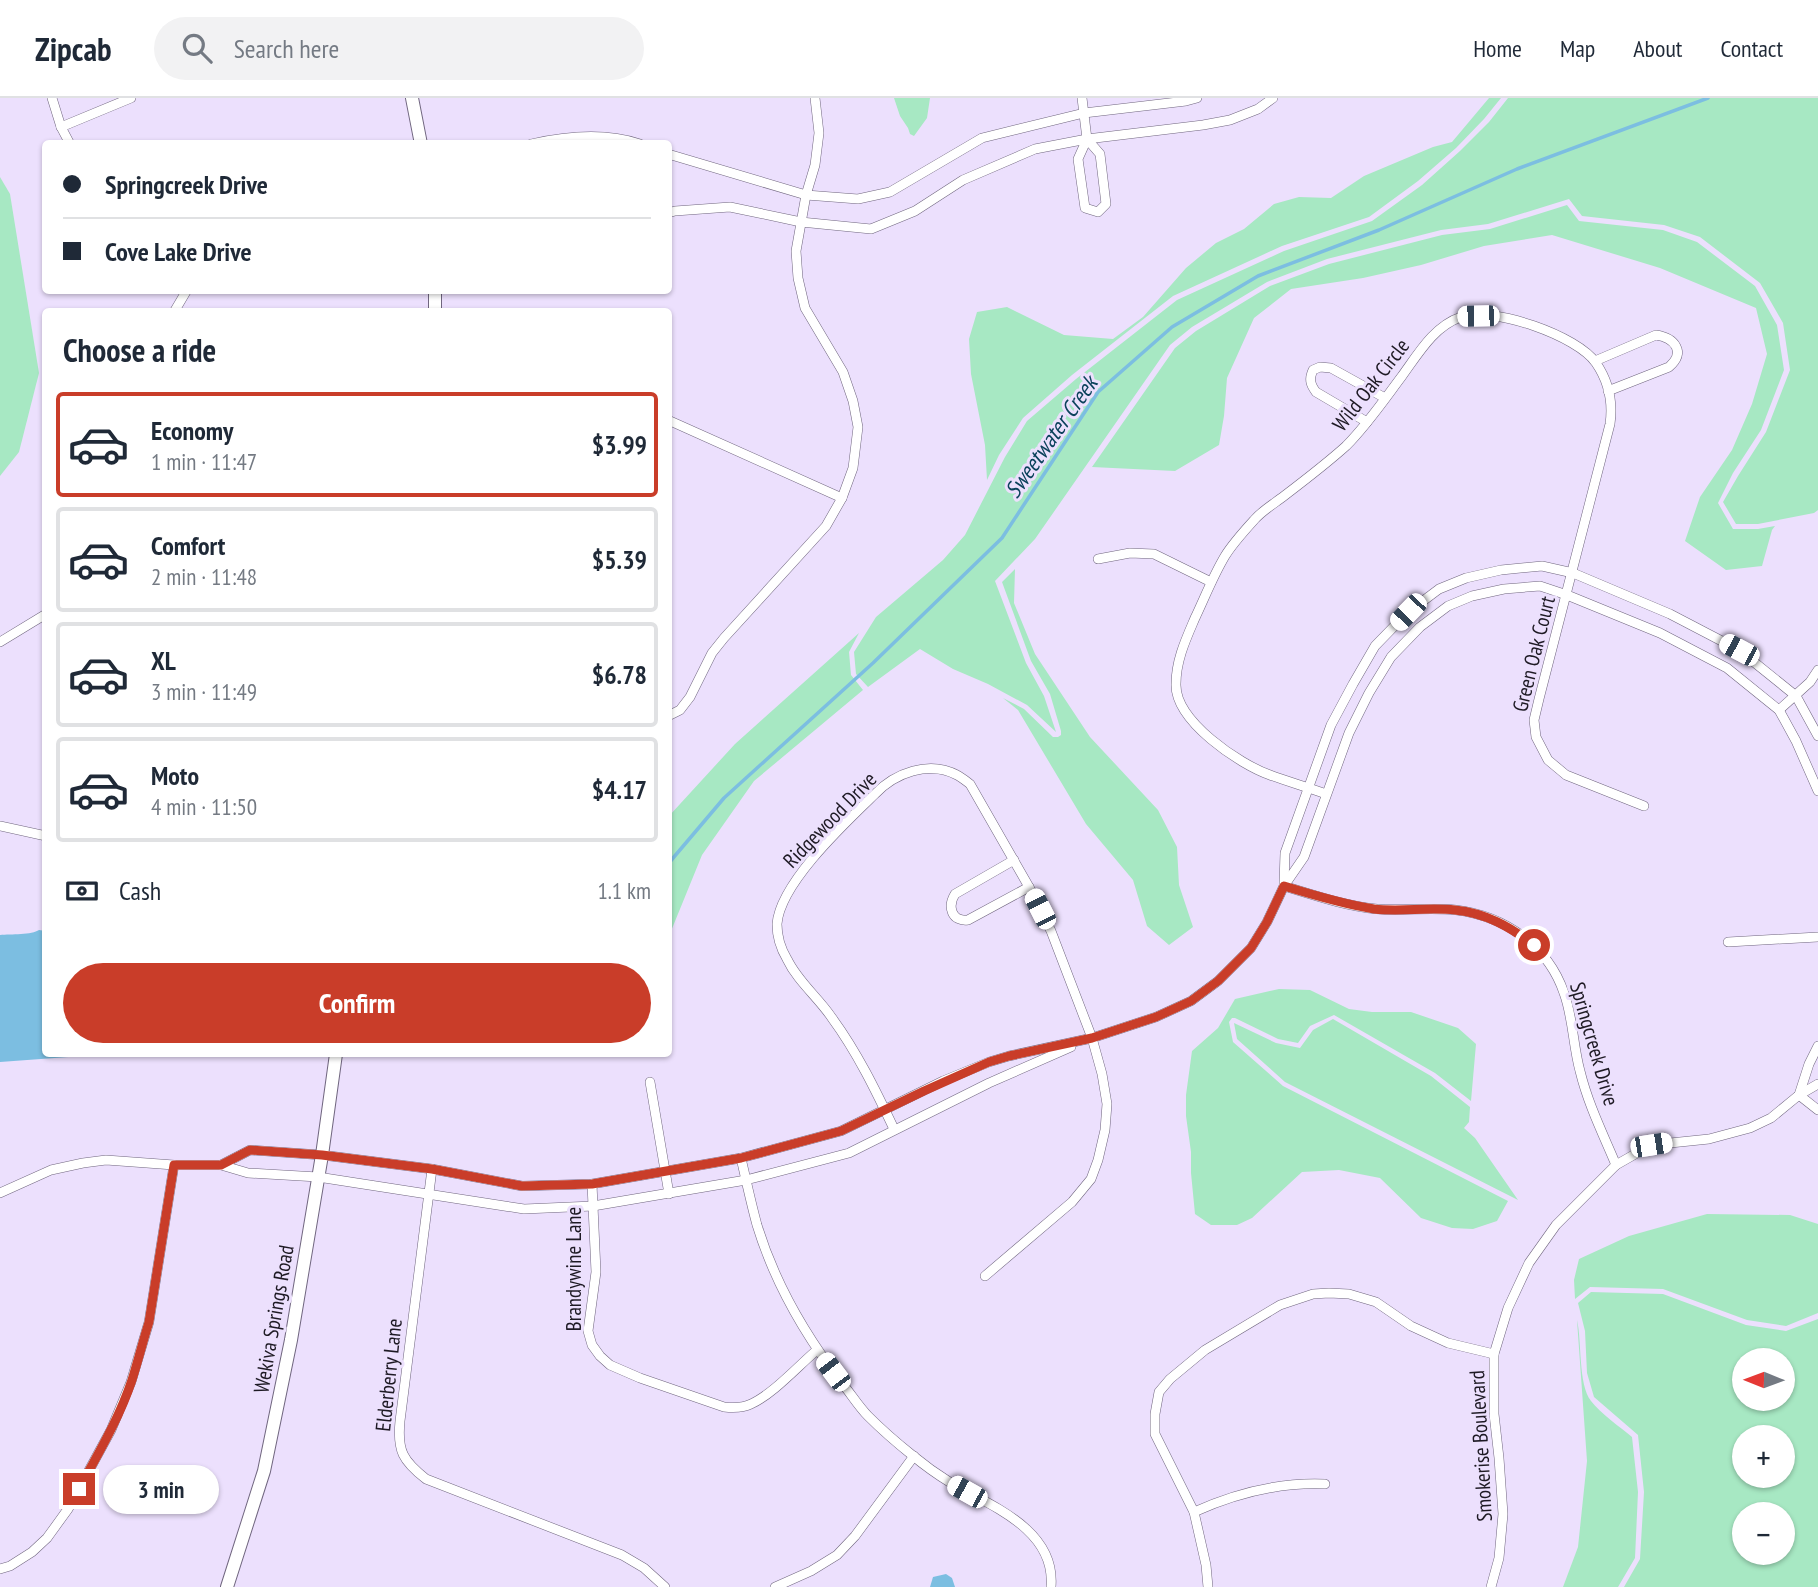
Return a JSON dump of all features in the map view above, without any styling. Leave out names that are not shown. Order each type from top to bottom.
[{"type":"main road","points":[[412,98],[420,140]]},
{"type":"main road","name":"Wekiva Springs Road","points":[[227,1587],[264,1471],[291,1340],[336,1057]]},
{"type":"street","points":[[52,98],[68,140]]},
{"type":"street","points":[[61,127],[131,98]]},
{"type":"street","points":[[672,714],[680,710],[690,697],[712,653],[724,638],[826,526],[842,498],[853,468],[858,427],[853,401],[843,372],[805,308],[798,278],[796,251],[806,195],[815,165],[819,133],[815,98]]},
{"type":"street","points":[[1082,98],[1087,139],[1077,159],[1085,208],[1098,212],[1106,204],[1100,154],[1087,139]]},
{"type":"street","points":[[672,155],[806,195],[858,199],[890,192],[982,138],[1084,113],[1186,102],[1198,98]]},
{"type":"street","points":[[672,212],[730,207],[801,222],[871,229],[915,211],[963,180],[1035,149],[1087,139],[1230,120],[1258,109],[1273,98]]},
{"type":"street","points":[[550,140],[598,136],[630,140]]},
{"type":"street","name":"Wild Oak Circle","points":[[1326,794],[1270,775],[1231,754],[1213,742],[1183,708],[1175,686],[1181,652],[1226,554],[1257,517],[1346,445],[1443,326],[1463,316],[1493,315],[1519,320],[1573,343],[1595,361]]},
{"type":"street","points":[[1573,572],[1612,407],[1603,375],[1595,361],[1656,335],[1667,337],[1674,343],[1678,353],[1669,367],[1608,391]]},
{"type":"street","points":[[1367,422],[1315,392],[1310,378],[1313,370],[1320,367],[1331,368],[1385,398]]},
{"type":"street","points":[[672,422],[842,498]]},
{"type":"street","points":[[1098,559],[1130,553],[1154,554],[1211,582]]},
{"type":"street","points":[[1284,886],[1285,853],[1331,725],[1353,684],[1376,646],[1408,612],[1439,589],[1466,578],[1501,570],[1542,566],[1573,572],[1670,614],[1739,650],[1796,696],[1818,736]]},
{"type":"street","name":"Green Oak Court","points":[[1573,572],[1534,720],[1536,737],[1548,760],[1566,775],[1644,806]]},
{"type":"street","points":[[0,1194],[51,1170],[106,1160],[221,1165],[248,1173],[318,1177],[524,1209],[593,1206],[746,1180],[849,1153],[1013,1072],[1092,1038],[1156,1017],[1191,1001],[1218,981],[1251,948],[1284,886],[1304,857],[1349,733],[1391,657],[1420,627],[1448,606],[1472,596],[1504,589],[1541,586],[1660,633],[1727,668],[1779,710],[1818,791]]},
{"type":"street","points":[[0,642],[42,619]]},
{"type":"street","points":[[1376,646],[1391,657]]},
{"type":"street","points":[[1779,710],[1810,682],[1818,670]]},
{"type":"street","name":"Ridgewood Drive","points":[[894,1129],[851,1046],[831,1016],[795,975],[779,939],[777,923],[782,904],[793,882],[842,825],[881,788],[899,776],[920,769],[938,768],[957,775],[970,784],[1029,887],[1051,931],[1092,1038],[1107,1104],[1103,1140],[1091,1179],[1072,1202],[985,1276]]},
{"type":"street","points":[[0,826],[42,834]]},
{"type":"street","points":[[1014,860],[956,894],[951,901],[954,916],[962,921],[968,920],[1029,887]]},
{"type":"street","name":"Springcreek Drive","points":[[1284,886],[1343,903],[1376,909],[1455,910],[1476,914],[1500,922],[1534,945],[1552,967],[1565,994],[1579,1070],[1616,1165]]},
{"type":"street","points":[[1728,942],[1818,937]]},
{"type":"street","points":[[221,1165],[250,1150],[322,1155],[432,1169],[522,1186],[592,1184],[741,1158],[841,1131],[943,1082],[999,1059],[1092,1038]]},
{"type":"street","points":[[1818,1046],[1799,1095],[1818,1110]]},
{"type":"street","points":[[650,1082],[669,1194]]},
{"type":"street","name":"Smokerise Boulevard","points":[[1491,1587],[1499,1558],[1503,1514],[1494,1414],[1494,1354],[1508,1308],[1529,1263],[1556,1226],[1616,1165],[1651,1145],[1709,1139],[1750,1128],[1771,1118],[1799,1095],[1818,1084]]},
{"type":"street","points":[[741,1158],[758,1226],[775,1273],[799,1322],[817,1350],[867,1415],[914,1456],[947,1481],[1008,1515],[1029,1531],[1044,1549],[1052,1580],[1051,1587]]},
{"type":"street","points":[[0,1569],[33,1552],[47,1538],[68,1509],[111,1430],[131,1382],[149,1322],[174,1165]]},
{"type":"street","name":"Elderberry Lane","points":[[432,1169],[398,1438],[403,1455],[411,1467],[426,1479],[622,1555],[644,1567],[664,1587]]},
{"type":"street","name":"Brandywine Lane","points":[[592,1184],[596,1272],[588,1331],[592,1345],[610,1364],[640,1378],[724,1407],[736,1408],[750,1405],[765,1396],[817,1350]]},
{"type":"street","points":[[1208,1587],[1194,1511],[1155,1434],[1158,1392],[1205,1350],[1280,1305],[1313,1294],[1349,1294],[1376,1302],[1411,1326],[1448,1343],[1494,1354]]},
{"type":"street","points":[[775,1587],[811,1571],[837,1555],[855,1536],[914,1456]]},
{"type":"street","points":[[1194,1511],[1249,1492],[1301,1483],[1325,1485]]},
{"type":"green space","points":[[894,98],[930,98],[927,118],[914,136],[910,134],[900,116]]},
{"type":"green space","points":[[1489,98],[1501,98],[1456,148],[1418,181],[1369,217],[1282,246],[1173,296],[1072,375],[1023,418],[999,455],[987,480],[985,445],[971,374],[969,339],[977,312],[1007,307],[1064,335],[1113,339],[1143,317],[1186,268],[1216,243],[1244,229],[1274,204],[1299,197],[1331,198],[1364,176],[1433,147],[1452,142]]},
{"type":"green space","points":[[1508,98],[1818,98],[1818,510],[1758,524],[1736,524],[1723,502],[1766,432],[1790,370],[1783,323],[1760,283],[1700,237],[1664,225],[1582,216],[1569,199],[1488,224],[1441,230],[1327,259],[1267,282],[1192,327],[1170,345],[1035,539],[995,581],[1026,663],[1044,696],[1056,732],[1027,705],[953,669],[920,649],[868,687],[856,674],[854,652],[876,617],[943,560],[965,535],[1005,457],[1027,421],[1177,300],[1284,251],[1372,221],[1422,185],[1460,151]]},
{"type":"green space","points":[[0,177],[10,194],[39,373],[19,452],[0,476]]},
{"type":"green space","points":[[1567,205],[1579,221],[1663,230],[1697,242],[1755,286],[1777,325],[1784,370],[1761,430],[1733,473],[1718,503],[1733,529],[1775,526],[1762,566],[1726,570],[1685,541],[1700,497],[1732,450],[1752,404],[1767,354],[1756,308],[1660,268],[1552,235],[1484,246],[1421,265],[1363,278],[1291,289],[1254,318],[1227,378],[1219,445],[1175,471],[1092,467],[1175,348],[1196,331],[1270,286],[1329,264],[1442,235],[1490,229]]},
{"type":"green space","points":[[1015,569],[1014,603],[1035,654],[1090,737],[1158,810],[1177,847],[1179,885],[1193,927],[1169,945],[1147,926],[1133,880],[1086,824],[1018,710],[1003,698],[1024,709],[1053,737],[1061,735],[1050,694],[1031,661],[1002,582]]},
{"type":"green space","points":[[859,633],[849,652],[851,675],[863,690],[754,781],[702,855],[672,929],[672,813],[735,744]]},
{"type":"green space","points":[[1279,989],[1310,990],[1349,1009],[1411,1012],[1458,1028],[1476,1044],[1471,1101],[1435,1073],[1334,1015],[1310,1026],[1298,1043],[1278,1039],[1235,1018],[1229,1022],[1233,1042],[1283,1086],[1508,1201],[1497,1221],[1473,1229],[1452,1228],[1421,1218],[1380,1178],[1339,1170],[1302,1172],[1252,1218],[1237,1225],[1211,1225],[1195,1214],[1186,1116],[1192,1051],[1218,1028],[1235,999]]},
{"type":"green space","points":[[1333,1019],[1431,1076],[1470,1107],[1469,1122],[1464,1128],[1475,1138],[1518,1200],[1285,1082],[1237,1039],[1234,1023],[1276,1043],[1300,1048],[1313,1030]]},
{"type":"green space","points":[[1707,1214],[1790,1215],[1818,1224],[1818,1313],[1786,1326],[1747,1320],[1663,1289],[1590,1287],[1575,1299],[1574,1280],[1579,1259],[1629,1236]]},
{"type":"green space","points":[[1591,1292],[1663,1294],[1746,1325],[1786,1331],[1818,1319],[1818,1587],[1624,1587],[1640,1559],[1644,1492],[1638,1435],[1594,1397],[1587,1373],[1585,1331],[1578,1303]]},
{"type":"green space","points":[[1577,1320],[1582,1373],[1587,1394],[1600,1410],[1632,1437],[1638,1492],[1635,1558],[1618,1587],[1563,1587],[1578,1547],[1587,1461]]},
{"type":"water","points":[[42,930],[42,1057],[68,1057],[0,1062],[0,935]]},
{"type":"water","points":[[946,1574],[952,1578],[955,1587],[930,1587],[933,1577]]},
{"type":"waterway","name":"Sweetwater Creek","points":[[672,859],[724,798],[873,663],[1002,538],[1098,392],[1172,327],[1258,276],[1379,230],[1517,169],[1708,98]]},
{"type":"route","points":[[79,1489],[111,1430],[131,1382],[149,1322],[174,1165],[221,1165],[250,1150],[322,1155],[432,1169],[522,1186],[592,1184],[741,1158],[841,1131],[989,1062],[1092,1038],[1156,1017],[1191,1001],[1218,981],[1251,948],[1284,886],[1343,903],[1376,909],[1455,910],[1476,914],[1500,922],[1534,945]]}]
